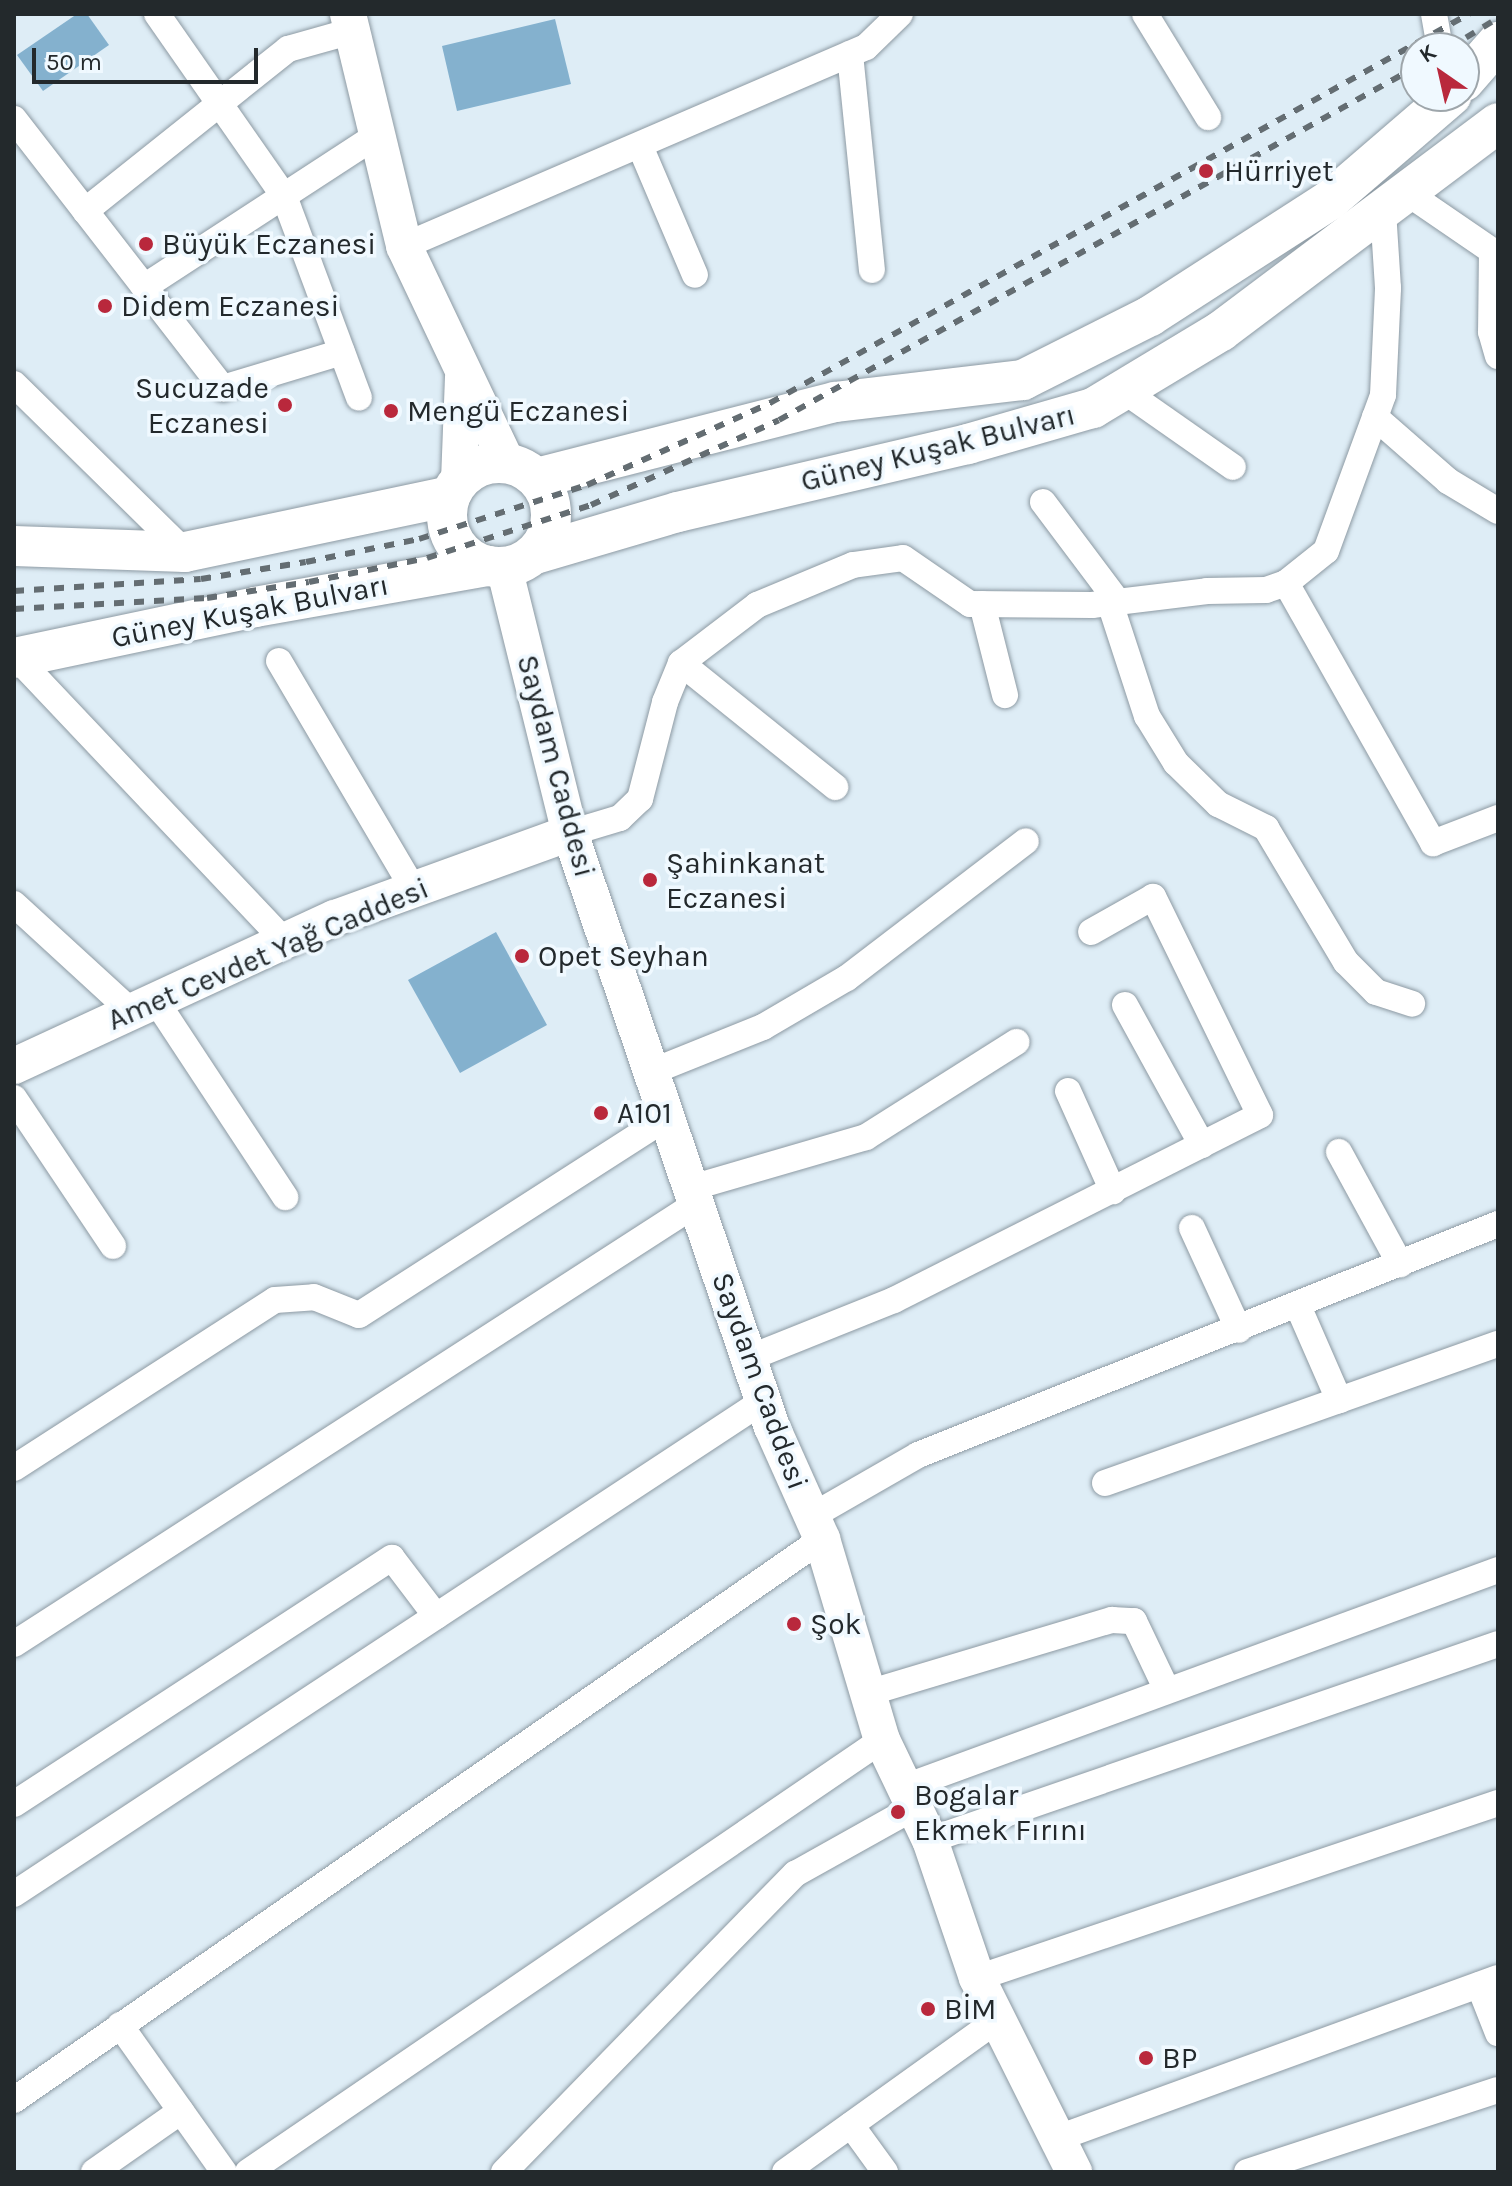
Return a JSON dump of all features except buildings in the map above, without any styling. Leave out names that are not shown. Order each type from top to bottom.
[{"type":"main road","points":[[350,23],[404,246],[463,372],[522,470],[549,500],[551,524],[509,562],[471,559],[449,532],[463,372]]},
{"type":"main road","name":"Güney Kuşak Bulvarı","points":[[1480,62],[1498,42]]},
{"type":"main road","name":"Güney Kuşak Bulvarı","points":[[522,470],[835,402],[1023,380],[1150,316],[1330,200],[1431,112]]},
{"type":"main road","name":"Güney Kuşak Bulvarı","points":[[16,658],[255,607],[509,562],[678,512],[968,444],[1093,408],[1221,331],[1498,123]]},
{"type":"main road","points":[[14,546],[185,552],[454,489],[490,463],[522,470]]},
{"type":"main road","name":"Saydam Caddesi","points":[[509,562],[570,833],[763,1401],[817,1528],[882,1740],[930,1840],[977,1978],[1000,2018],[1074,2172]]},
{"type":"main road","name":"Amet Cevdet Yağ Caddesi","points":[[14,1066],[285,941],[570,833]]},
{"type":"street","points":[[157,14],[284,196],[359,398]]},
{"type":"street","points":[[404,246],[866,47],[900,14]]},
{"type":"street","points":[[1145,14],[1208,117]]},
{"type":"street","points":[[85,211],[288,49],[350,23]]},
{"type":"street","points":[[850,54],[872,270]]},
{"type":"street","points":[[14,119],[223,388],[342,352]]},
{"type":"street","points":[[144,287],[377,135]]},
{"type":"street","points":[[640,146],[695,275]]},
{"type":"street","points":[[570,833],[620,818],[640,799],[665,702],[681,663],[757,605],[853,565],[903,558],[970,604],[1114,603],[1207,591],[1266,590],[1286,583],[1326,551],[1383,395],[1394,201],[1495,254],[1491,332],[1498,356]]},
{"type":"street","points":[[14,384],[185,552]]},
{"type":"street","points":[[1123,390],[1233,467]]},
{"type":"street","points":[[1375,417],[1448,481],[1498,511]]},
{"type":"street","points":[[1043,502],[1114,603],[1147,716],[1176,763],[1218,804],[1266,828],[1346,962],[1376,992],[1412,1004]]},
{"type":"street","points":[[1286,583],[1433,843],[1498,818]]},
{"type":"street","points":[[982,604],[1005,695]]},
{"type":"street","points":[[16,658],[285,941]]},
{"type":"street","points":[[279,661],[414,890]]},
{"type":"street","points":[[681,663],[835,787]]},
{"type":"street","points":[[651,1072],[763,1027],[847,978],[1026,841]]},
{"type":"street","points":[[749,1358],[894,1300],[1260,1115],[1153,897],[1091,932]]},
{"type":"street","points":[[14,904],[144,1006],[285,1197]]},
{"type":"street","points":[[1125,1005],[1202,1145]]},
{"type":"street","points":[[14,1644],[693,1196],[866,1137],[1016,1042]]},
{"type":"street","points":[[1068,1091],[1113,1191]]},
{"type":"street","points":[[14,1098],[113,1246]]},
{"type":"street","points":[[14,1468],[275,1300],[314,1297],[359,1315],[667,1117]]},
{"type":"street","points":[[1339,1152],[1400,1264]]},
{"type":"street","points":[[14,2100],[918,1455],[1239,1330],[1498,1224]]},
{"type":"street","points":[[1192,1228],[1239,1330]]},
{"type":"street","points":[[1298,1306],[1339,1400]]},
{"type":"street","points":[[1105,1483],[1498,1344]]},
{"type":"street","points":[[14,1894],[763,1401]]},
{"type":"street","points":[[14,1804],[392,1558],[436,1616]]},
{"type":"street","points":[[504,2172],[795,1874],[910,1797],[1166,1688],[1498,1570]]},
{"type":"street","points":[[868,1693],[1112,1620],[1134,1621],[1166,1688]]},
{"type":"street","points":[[930,1840],[1498,1644]]},
{"type":"street","points":[[248,2172],[882,1740]]},
{"type":"street","points":[[977,1978],[1498,1803]]},
{"type":"street","points":[[1058,2138],[1489,1981],[1498,2033]]},
{"type":"street","points":[[785,2172],[1000,2018]]},
{"type":"street","points":[[120,2025],[224,2172]]},
{"type":"street","points":[[1247,2172],[1498,2090]]},
{"type":"street","points":[[94,2172],[181,2111]]},
{"type":"street","points":[[851,2125],[885,2172]]},
{"type":"railway","points":[[14,591],[201,579],[306,562],[419,539],[587,485],[770,403],[1469,14]]},
{"type":"railway","points":[[1475,32],[1498,18]]},
{"type":"railway","points":[[14,609],[207,598],[309,582],[427,558],[591,505],[779,420],[1400,76]]},
{"type":"place","name":"Hürriyet","points":[[1206,171]]},
{"type":"place","name":"Büyük Eczanesi","points":[[146,244]]},
{"type":"place","name":"Didem Eczanesi","points":[[105,306]]},
{"type":"place","name":"Sucuzade Eczanesi","points":[[285,405]]},
{"type":"place","name":"Mengü Eczanesi","points":[[391,411]]},
{"type":"place","name":"Şahinkanat Eczanesi","points":[[650,880]]},
{"type":"place","name":"Opet Seyhan","points":[[522,956]]},
{"type":"place","name":"A101","points":[[601,1113]]},
{"type":"place","name":"Şok","points":[[794,1624]]},
{"type":"place","name":"Bogalar Ekmek Fırını","points":[[898,1812]]},
{"type":"place","name":"BİM","points":[[928,2009]]},
{"type":"place","name":"BP","points":[[1146,2058]]}]
